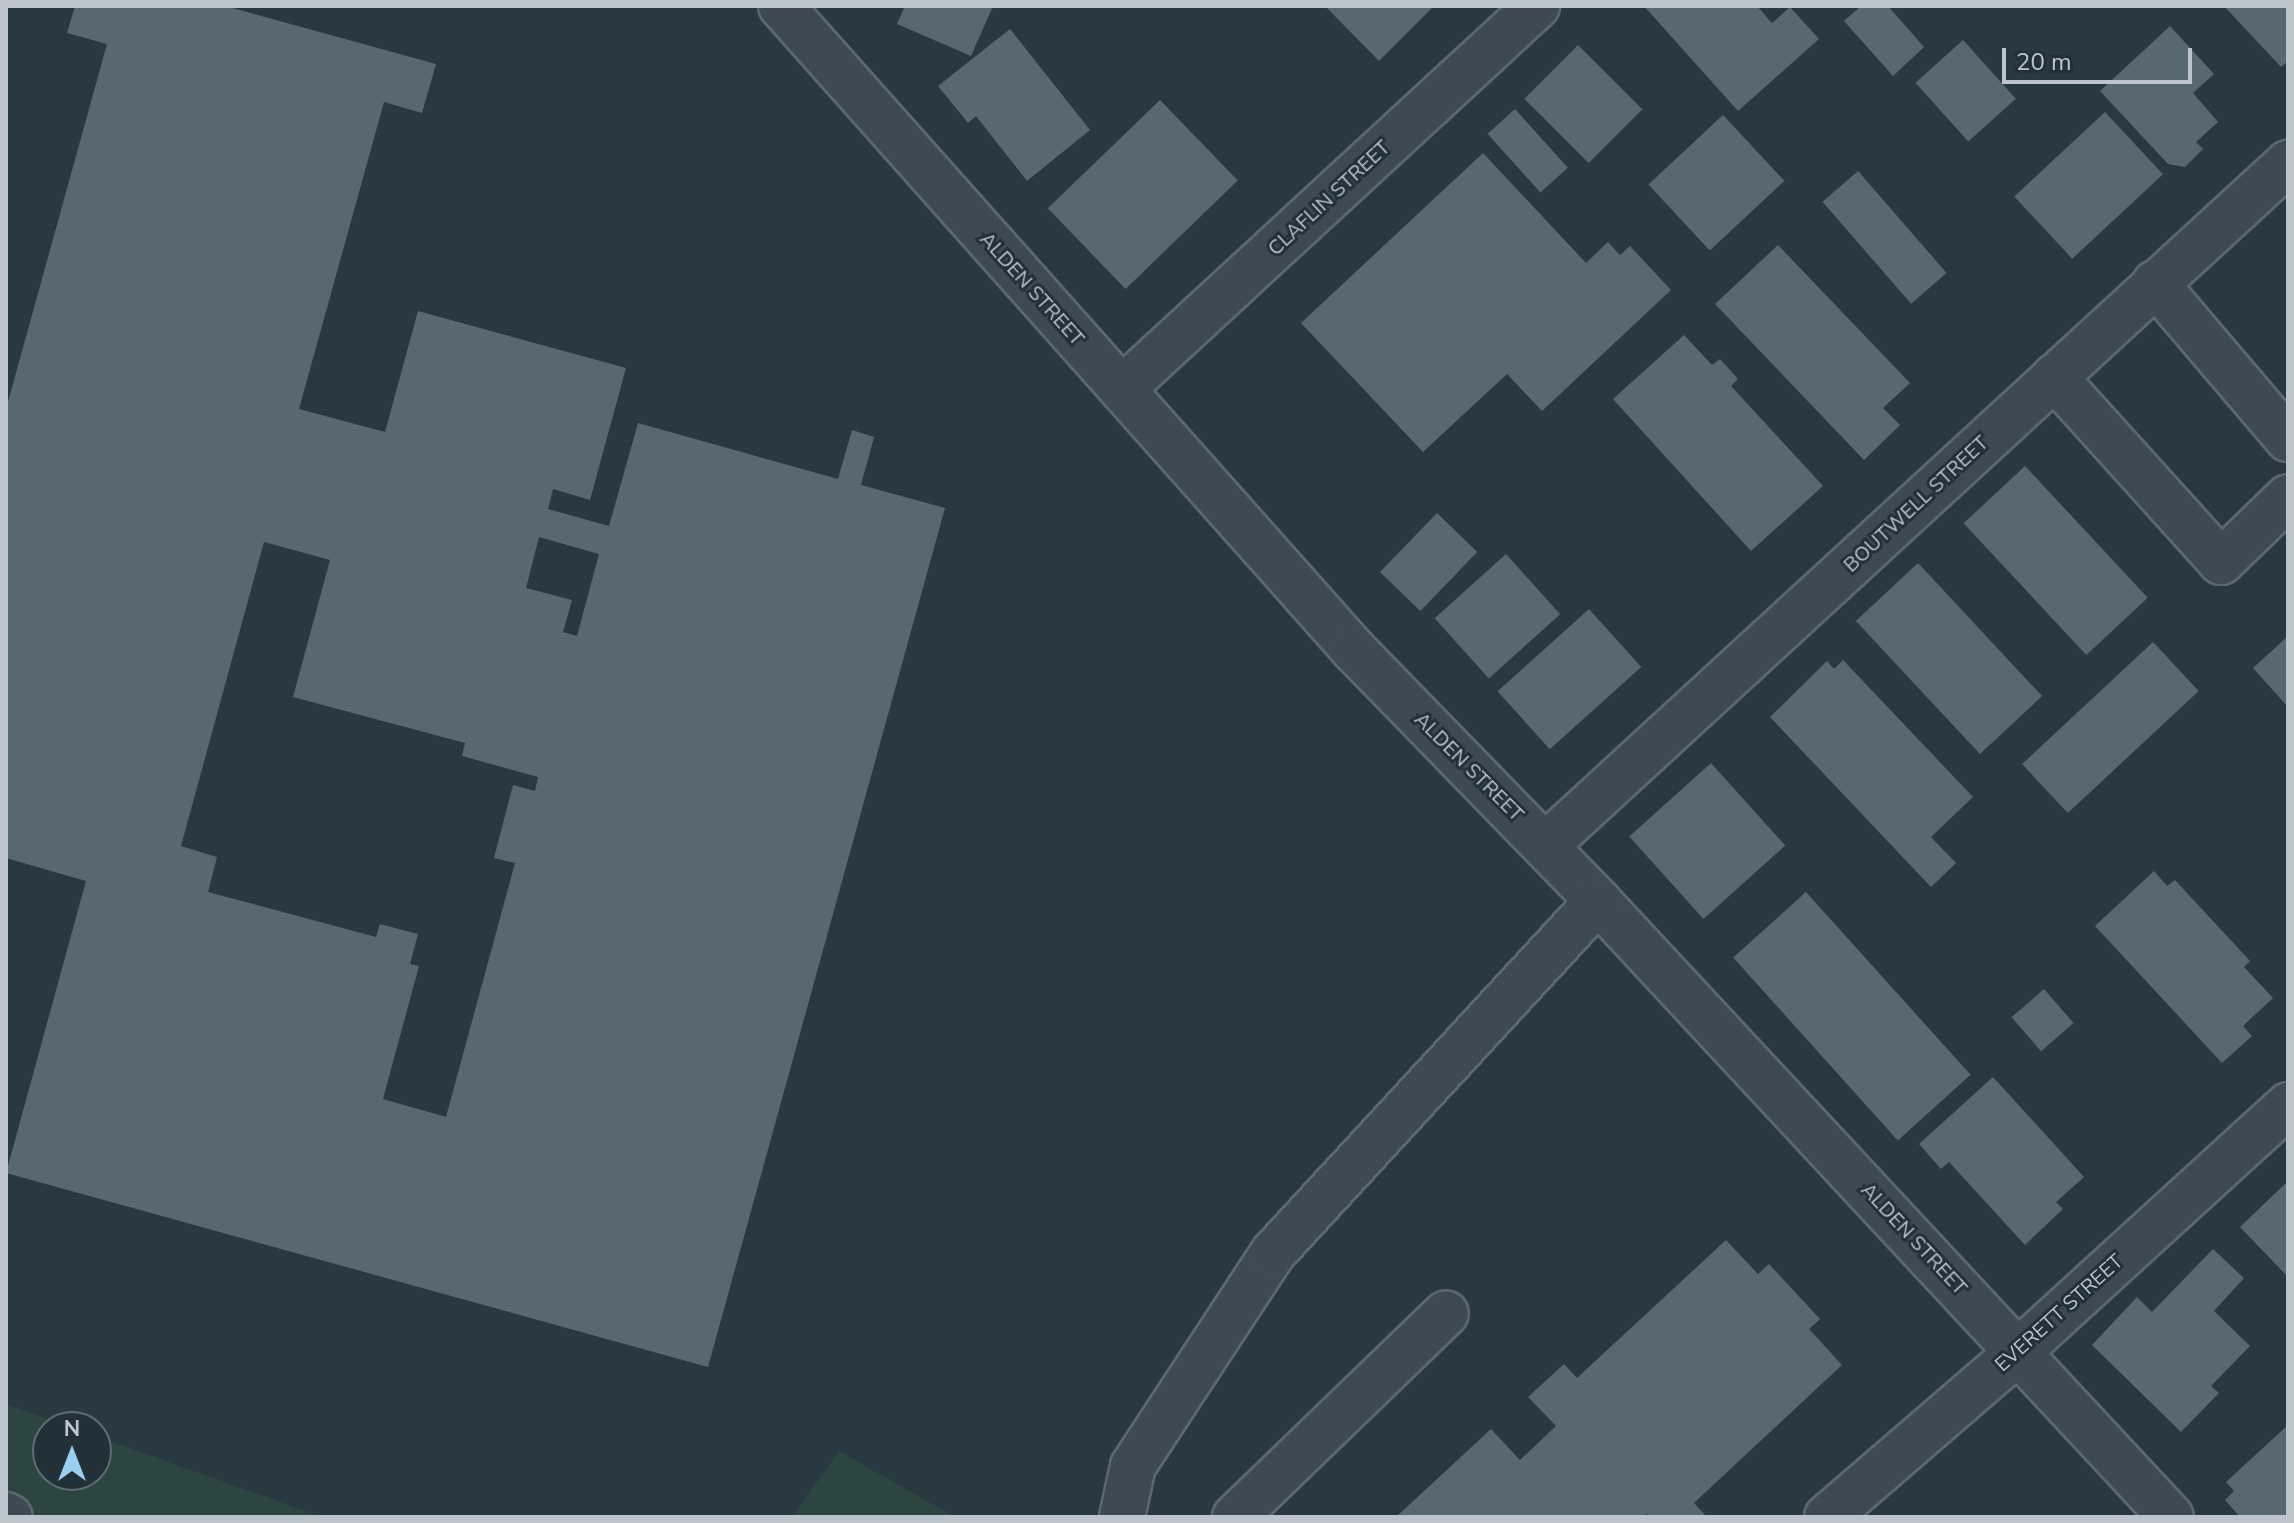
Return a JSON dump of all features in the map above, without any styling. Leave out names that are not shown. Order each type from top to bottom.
[{"type":"street","name":"ALDEN STREET","points":[[781,6],[823,24],[1122,389],[1354,650],[1546,845],[2171,1517]]},
{"type":"street","name":"CLAFLIN STREET","points":[[1122,389],[1537,6]]},
{"type":"street","name":"BOUTWELL STREET","points":[[1546,845],[2288,163]]},
{"type":"street","points":[[2155,283],[2288,439]]},
{"type":"street","points":[[2054,377],[2221,562],[2288,497]]},
{"type":"street","points":[[1122,1517],[1133,1466],[1273,1253],[1598,901]]},
{"type":"street","name":"EVERETT STREET","points":[[1827,1517],[2019,1351],[2288,1105]]},
{"type":"street","points":[[1235,1517],[1446,1313]]},
{"type":"green space","points":[[6,1404],[32,1413],[32,1491],[112,1491],[112,1442],[322,1517],[6,1517]]},
{"type":"green space","points":[[839,1451],[955,1517],[792,1517]]},
{"type":"building","points":[[75,6],[225,6],[436,64],[422,113],[384,102],[299,409],[385,432],[418,311],[626,368],[590,500],[553,489],[548,509],[609,526],[638,423],[838,479],[852,430],[874,437],[861,485],[945,508],[708,1367],[6,1173],[86,881],[6,858],[6,409],[107,44],[67,33]],"holes":[[[539,537],[599,554],[577,636],[563,632],[572,600],[526,588]],[[264,542],[330,560],[293,697],[465,743],[462,756],[538,777],[535,791],[513,785],[494,858],[515,863],[446,1117],[383,1099],[419,966],[410,964],[418,934],[380,924],[376,937],[208,892],[217,857],[181,846]]]},
{"type":"building","points":[[905,6],[993,6],[971,56],[897,24]]},
{"type":"building","points":[[1325,6],[1434,6],[1379,61]]},
{"type":"building","points":[[1644,6],[1757,6],[1772,23],[1790,7],[1819,39],[1738,111]]},
{"type":"building","points":[[1861,6],[1888,6],[1924,47],[1893,76],[1844,21]]},
{"type":"building","points":[[2224,6],[2288,6],[2288,61],[2281,67]]},
{"type":"building","points":[[2170,26],[2214,74],[2193,93],[2218,122],[2196,142],[2203,149],[2185,167],[2168,164],[2100,91]]},
{"type":"building","points":[[1010,29],[1090,130],[1027,181],[976,116],[968,123],[938,86]]},
{"type":"building","points":[[1963,40],[2016,99],[1968,142],[1915,83]]},
{"type":"building","points":[[1578,45],[1642,109],[1589,163],[1524,99]]},
{"type":"building","points":[[1160,100],[1238,181],[1126,289],[1048,208]]},
{"type":"building","points":[[1515,109],[1568,168],[1540,192],[1488,134]]},
{"type":"building","points":[[2105,112],[2163,174],[2072,259],[2014,197]]},
{"type":"building","points":[[1723,115],[1784,181],[1710,250],[1648,185]]},
{"type":"building","points":[[1483,153],[1586,263],[1608,242],[1620,255],[1630,246],[1671,290],[1542,411],[1507,374],[1423,452],[1301,323]]},
{"type":"building","points":[[1858,171],[1947,273],[1911,304],[1823,202]]},
{"type":"building","points":[[1778,245],[1910,383],[1883,408],[1900,425],[1864,460],[1715,304]]},
{"type":"building","points":[[1684,335],[1712,365],[1720,359],[1738,379],[1731,386],[1823,486],[1751,551],[1613,399]]},
{"type":"building","points":[[2025,466],[2148,598],[2086,655],[1964,523]]},
{"type":"building","points":[[1437,513],[1477,552],[1420,611],[1380,572]]},
{"type":"building","points":[[1506,554],[1560,614],[1489,678],[1435,618]]},
{"type":"building","points":[[1918,563],[2042,696],[1980,754],[1856,621]]},
{"type":"building","points":[[1589,609],[1641,667],[1550,749],[1498,691]]},
{"type":"building","points":[[2288,636],[2288,707],[2253,668]]},
{"type":"building","points":[[2153,642],[2199,691],[2068,813],[2022,764]]},
{"type":"building","points":[[1843,660],[1973,797],[1931,837],[1956,863],[1931,887],[1770,717],[1827,661],[1834,669]]},
{"type":"building","points":[[1711,763],[1785,845],[1704,919],[1629,837]]},
{"type":"building","points":[[2154,871],[2167,886],[2175,880],[2250,961],[2244,967],[2273,998],[2243,1026],[2252,1036],[2222,1063],[2095,926]]},
{"type":"building","points":[[1806,892],[1971,1075],[1898,1140],[1733,958]]},
{"type":"building","points":[[2044,989],[2074,1023],[2041,1051],[2012,1017]]},
{"type":"building","points":[[1993,1077],[2084,1177],[2056,1202],[2063,1209],[2025,1245],[1949,1162],[1941,1169],[1919,1144]]},
{"type":"building","points":[[2288,1181],[2288,1277],[2240,1227]]},
{"type":"building","points":[[1726,1240],[1758,1274],[1769,1264],[1820,1319],[1809,1329],[1842,1365],[1694,1503],[1707,1517],[1650,1517],[1647,1514],[1644,1517],[1396,1517],[1491,1429],[1520,1460],[1556,1426],[1528,1397],[1564,1364],[1577,1378]]},
{"type":"building","points":[[2213,1249],[2244,1278],[2214,1311],[2250,1346],[2211,1386],[2219,1393],[2181,1432],[2092,1345],[2137,1297],[2152,1312]]},
{"type":"building","points":[[2288,1425],[2288,1517],[2240,1517],[2225,1500],[2234,1491],[2226,1482]]}]
